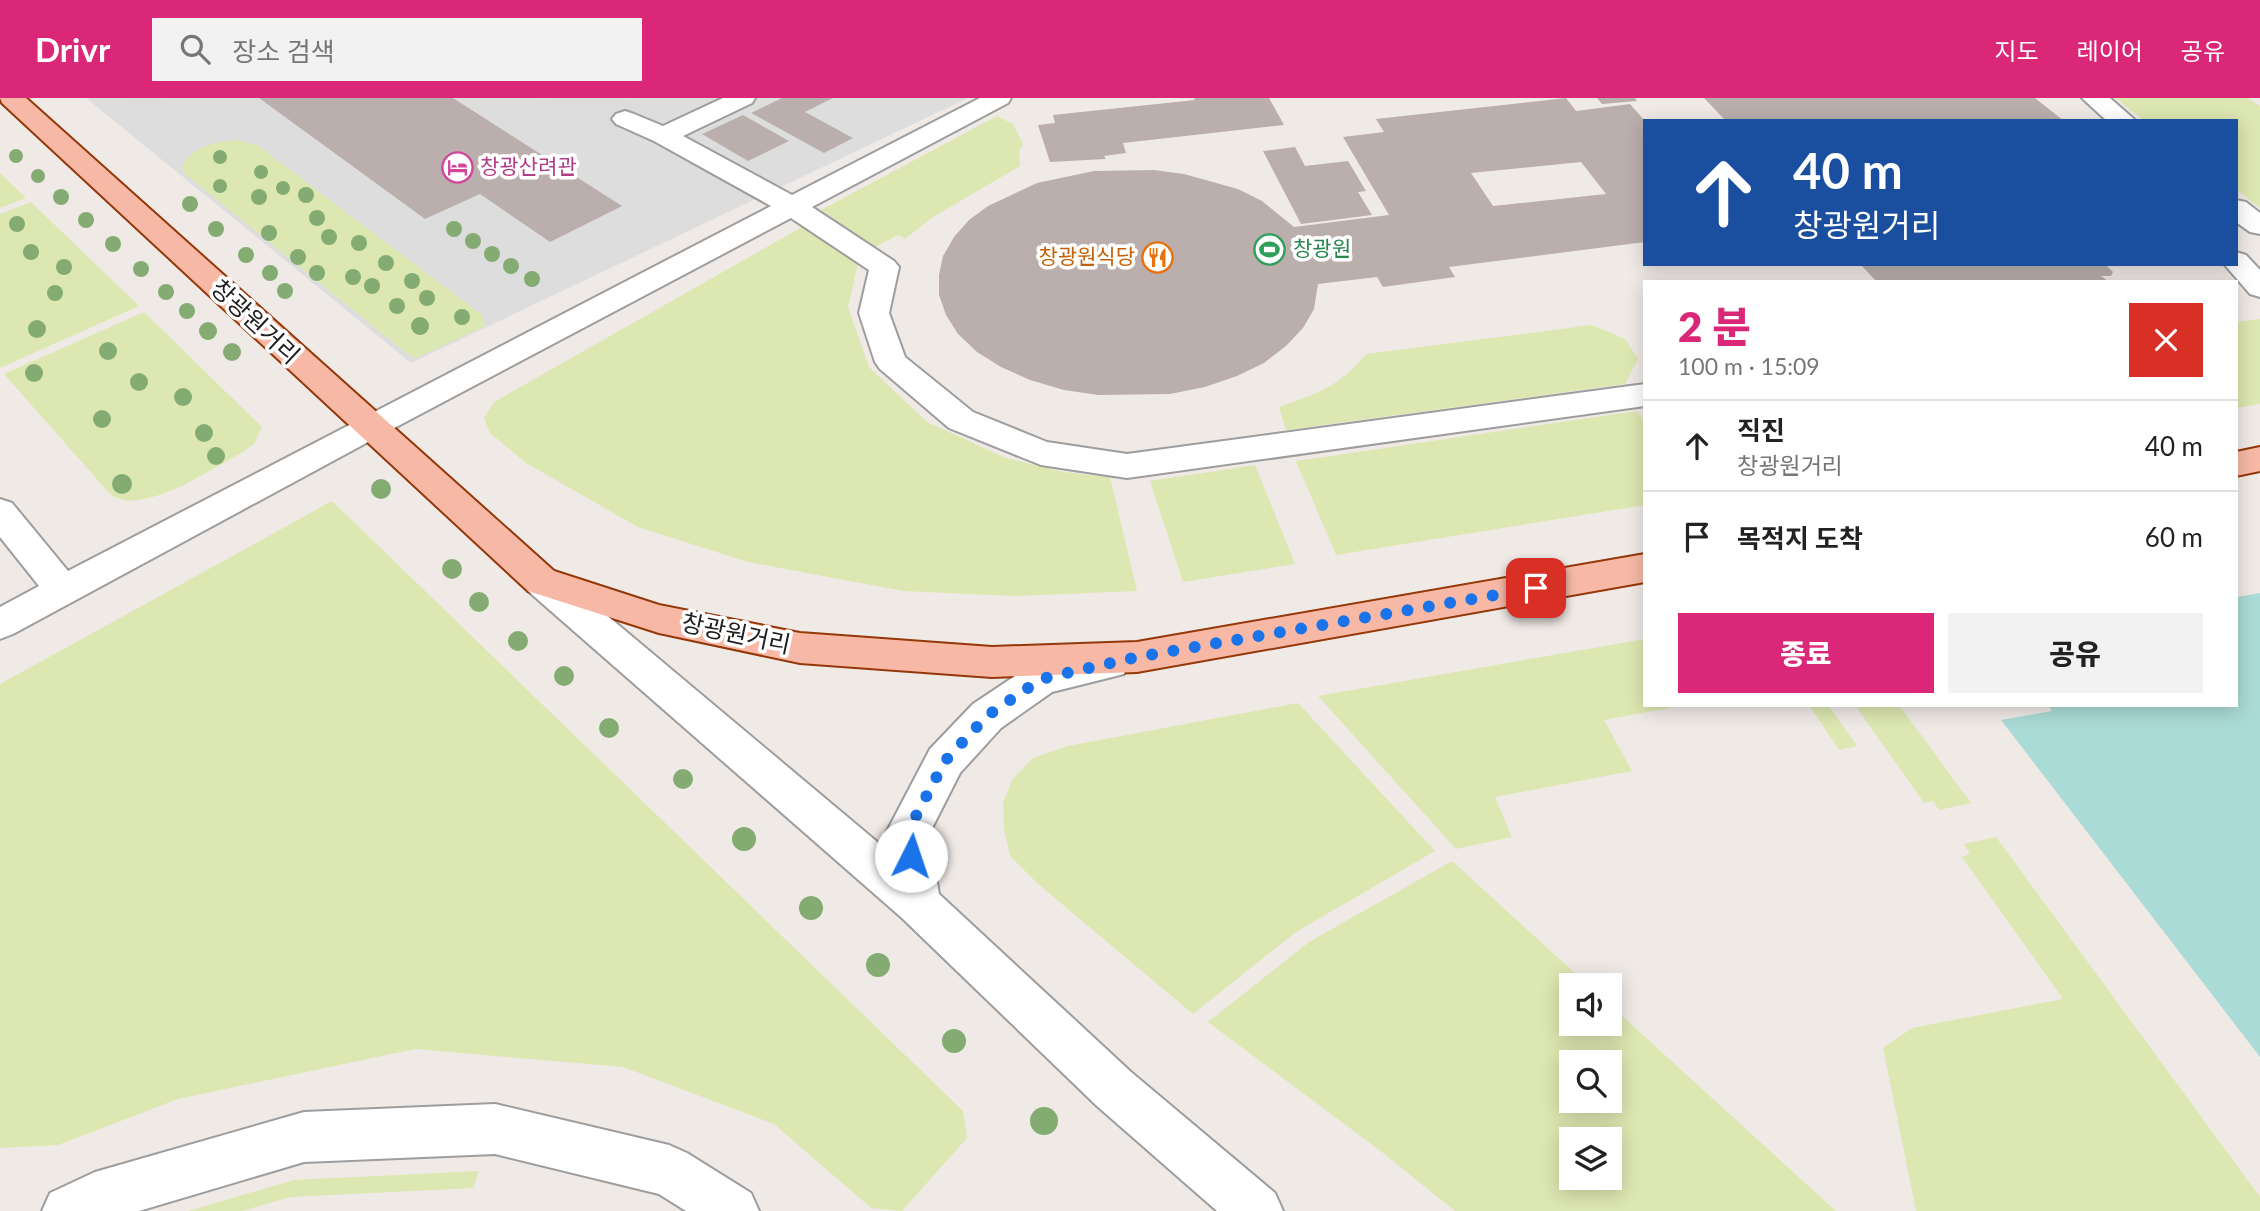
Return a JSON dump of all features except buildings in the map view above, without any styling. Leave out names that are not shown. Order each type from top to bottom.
[{"type":"main road","name":"창광원거리","points":[[11,98],[541,581],[659,619],[800,648],[992,663],[1137,657],[1643,568]]},
{"type":"main road","points":[[2238,464],[2260,459]]},
{"type":"street","points":[[663,136],[743,98]]},
{"type":"street","points":[[0,624],[369,427],[999,98]]},
{"type":"street","points":[[2094,98],[2120,119]]},
{"type":"street","points":[[625,118],[791,205],[884,267],[874,313],[891,362],[961,420],[1041,453],[1126,466],[1643,395]]},
{"type":"street","points":[[2238,210],[2260,226]]},
{"type":"street","points":[[2238,231],[2260,226]]},
{"type":"street","points":[[2238,263],[2260,288]]},
{"type":"street","points":[[2238,305],[2260,301]]},
{"type":"street","points":[[0,512],[63,591]]},
{"type":"street","points":[[541,581],[918,904],[1114,1089],[1257,1211]]},
{"type":"street","points":[[918,904],[907,833],[945,761],[987,716],[1041,679],[1137,657]]},
{"type":"street","points":[[68,1211],[95,1198],[304,1138],[495,1129],[669,1171],[733,1211]]},
{"type":"shaded area","points":[[86,98],[968,98],[411,363]]},
{"type":"shaded area","points":[[122,98],[160,98],[167,108],[145,116]]},
{"type":"shaded area","points":[[549,98],[623,98],[649,112],[574,148],[544,131],[528,138],[499,121]]},
{"type":"green space","points":[[2115,98],[2248,98],[2260,106],[2260,208],[2238,191],[2238,119],[2142,119]]},
{"type":"green space","points":[[997,116],[1013,124],[1023,144],[1019,151],[1020,166],[933,217],[905,239],[898,235],[875,247],[821,210]]},
{"type":"green space","points":[[235,140],[257,145],[482,315],[485,326],[416,358],[405,352],[185,174],[182,168],[197,150]]},
{"type":"green space","points":[[0,173],[26,198],[0,208]]},
{"type":"green space","points":[[31,202],[139,306],[0,368],[0,214]]},
{"type":"green space","points":[[802,227],[858,264],[848,307],[869,367],[927,422],[1006,458],[1063,472],[1110,477],[1137,591],[1013,596],[903,591],[748,562],[638,527],[526,463],[490,433],[484,418],[494,402]]},
{"type":"green space","points":[[144,312],[262,427],[254,444],[196,479],[158,495],[140,500],[124,500],[110,494],[4,374]]},
{"type":"green space","points":[[2260,319],[2260,404],[2238,408],[2238,322]]},
{"type":"green space","points":[[1592,325],[1625,339],[1638,359],[1625,384],[1286,430],[1279,407],[1327,388],[1347,374],[1366,354]]},
{"type":"green space","points":[[1637,411],[1643,420],[1643,505],[1336,555],[1296,461]]},
{"type":"green space","points":[[1255,465],[1295,564],[1183,582],[1150,481]]},
{"type":"green space","points":[[332,501],[963,1111],[967,1138],[902,1211],[871,1208],[774,1124],[623,1067],[415,1049],[178,1099],[58,1145],[0,1148],[0,684]]},
{"type":"green space","points":[[1643,639],[1643,707],[1674,707],[1604,720],[1632,771],[1495,797],[1512,837],[1456,849],[1318,696]]},
{"type":"green space","points":[[1298,703],[1435,851],[1296,932],[1193,1014],[1038,884],[1010,856],[1004,830],[1003,803],[1012,780],[1033,758],[1068,746]]},
{"type":"green space","points":[[1810,707],[1829,707],[1857,746],[1839,750]]},
{"type":"green space","points":[[1856,707],[1900,707],[1971,803],[1939,810],[1933,801],[1924,803]]},
{"type":"green space","points":[[1996,837],[2260,1197],[2260,1211],[1916,1211],[1883,1048],[1912,1028],[2063,999],[1962,857],[1970,854],[1964,844]]},
{"type":"green space","points":[[1452,861],[1575,973],[1559,973],[1559,1036],[1622,1036],[1622,1016],[1836,1211],[1455,1211],[1383,1153],[1208,1022],[1309,942]]},
{"type":"green space","points":[[479,1171],[473,1188],[291,1197],[242,1211],[188,1211],[294,1180]]},
{"type":"water","points":[[2260,593],[2260,1057],[2001,720],[2052,711],[2049,707],[2238,707],[2238,597]]},
{"type":"place","name":"창광산려관","points":[[457,167]]},
{"type":"place","name":"창광원","points":[[1270,249]]},
{"type":"place","name":"창광원식당","points":[[1158,257]]},
{"type":"route","points":[[911,856],[907,833],[945,761],[987,716],[1041,679],[1137,657],[1536,588]]}]
